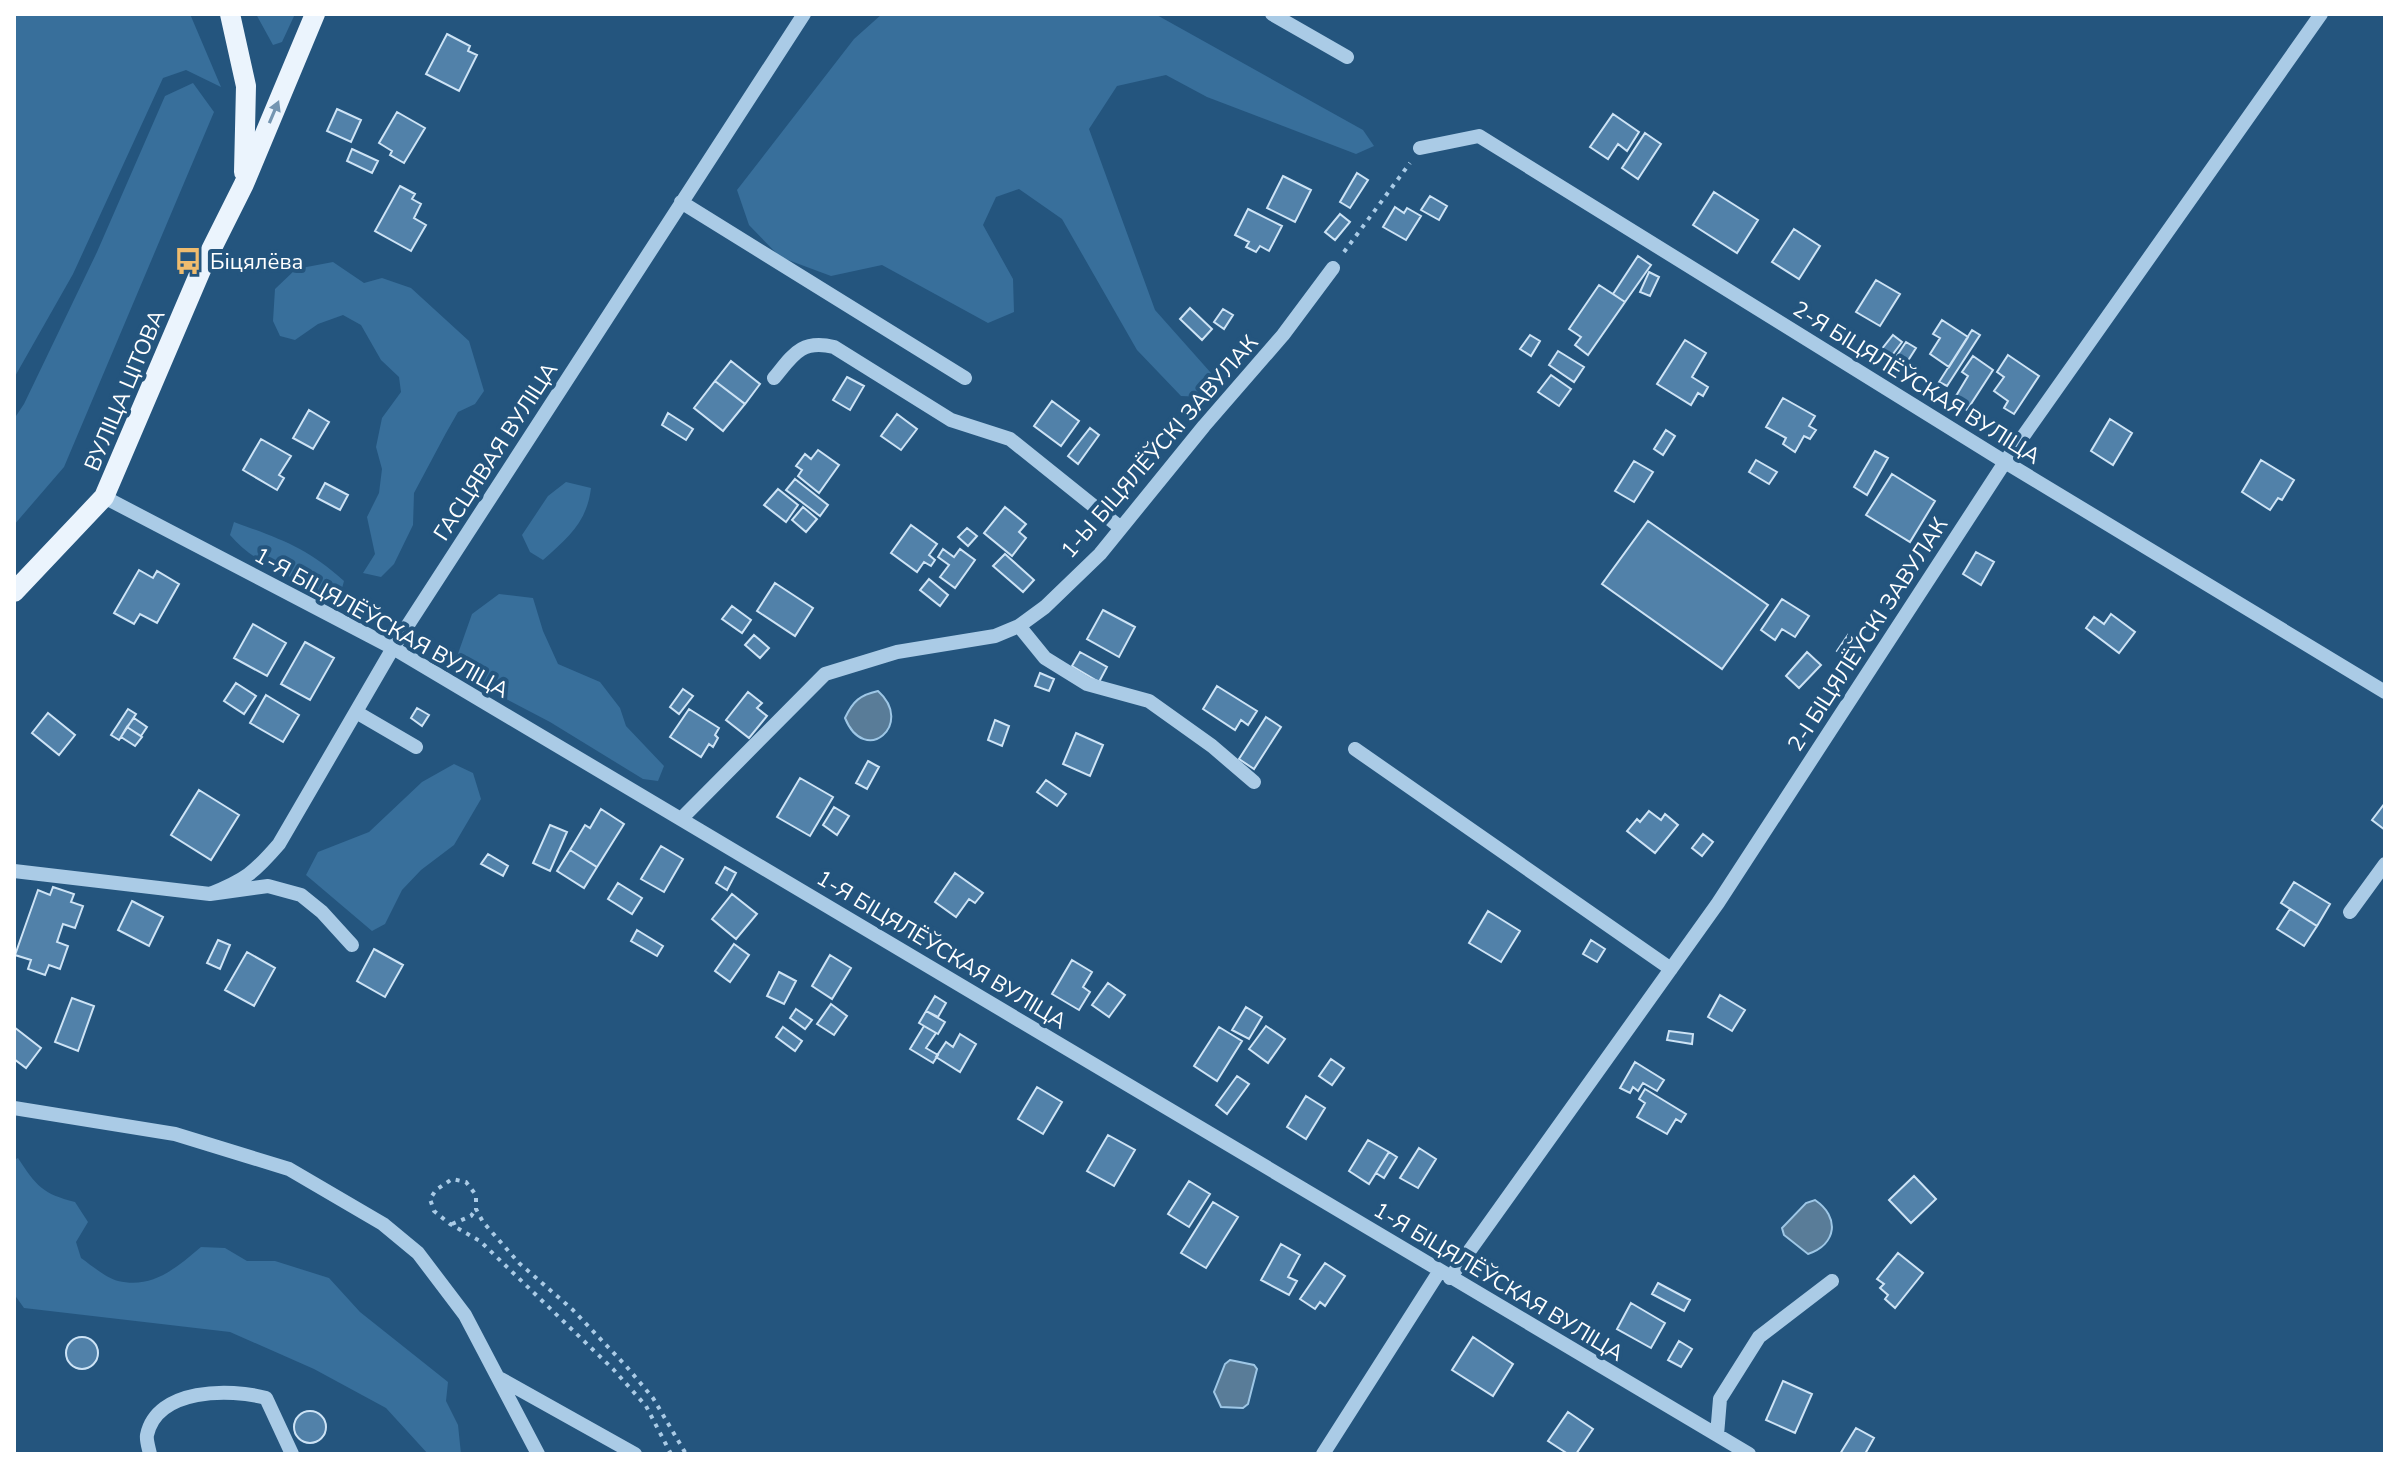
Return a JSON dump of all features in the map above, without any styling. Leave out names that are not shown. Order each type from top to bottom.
[{"type":"main road","points":[[230,14],[246,86],[244,184]]},
{"type":"main road","name":"ВУЛІЦА ЦІТОВА","points":[[14,592],[104,497],[201,270],[244,184],[315,14]]},
{"type":"street","name":"ГАСЦЯВАЯ ВУЛІЦА","points":[[210,894],[242,881],[258,869],[279,844],[393,648],[804,14]]},
{"type":"street","points":[[1272,14],[1347,57]]},
{"type":"street","name":"2-І БІЦЯЛЁЎСКІ ЗАВУЛАК","points":[[1323,1454],[1444,1275],[1718,903],[2005,462],[2321,14]]},
{"type":"street","name":"2-Я БІЦЯЛЁЎСКАЯ ВУЛІЦА","points":[[1420,148],[1479,136],[2005,462],[2385,692]]},
{"type":"street","points":[[681,202],[965,378]]},
{"type":"street","name":"1-Ы БІЦЯЛЁЎСКІ ЗАВУЛАК","points":[[682,818],[825,674],[897,652],[995,636],[1019,626],[1045,607],[1100,554],[1283,335],[1333,268]]},
{"type":"street","points":[[774,378],[804,347],[817,342],[834,347],[951,420],[1010,439],[1121,528]]},
{"type":"street","name":"1-Я БІЦЯЛЁЎСКАЯ ВУЛІЦА","points":[[104,497],[393,648],[1749,1454]]},
{"type":"street","points":[[1019,626],[1045,658],[1087,684],[1149,701],[1212,746],[1254,782]]},
{"type":"street","points":[[356,712],[416,747]]},
{"type":"street","points":[[1355,749],[1671,969]]},
{"type":"street","points":[[2350,912],[2385,864]]},
{"type":"street","points":[[14,871],[210,894],[268,886],[301,895],[322,912],[352,945]]},
{"type":"street","points":[[14,1108],[175,1134],[289,1169],[383,1224],[418,1253],[465,1315],[538,1454]]},
{"type":"street","points":[[1717,1435],[1720,1399],[1759,1337],[1832,1281]]},
{"type":"street","points":[[500,1379],[635,1454]]},
{"type":"street","points":[[150,1454],[147,1436],[162,1409],[198,1394],[244,1392],[266,1398],[292,1454]]},
{"type":"path","points":[[1333,268],[1420,148]]},
{"type":"path","points":[[671,1454],[646,1406],[613,1369],[480,1241],[434,1211],[430,1199],[436,1190],[452,1179],[466,1182],[476,1195],[476,1209],[483,1222],[519,1263],[573,1310],[626,1366],[653,1398],[686,1454]]},
{"type":"path","points":[[450,1224],[471,1216],[476,1209]]},
{"type":"shaded area","points":[[14,14],[190,14],[221,87],[186,70],[163,78],[73,274],[14,378]]},
{"type":"shaded area","points":[[256,14],[295,14],[282,42],[273,45]]},
{"type":"shaded area","points":[[882,14],[1155,14],[1363,130],[1374,146],[1356,154],[1207,97],[1166,75],[1117,86],[1089,129],[1155,310],[1211,373],[1205,397],[1181,396],[1137,350],[1062,219],[1019,189],[996,197],[983,225],[1013,279],[1014,312],[988,323],[882,265],[831,276],[780,257],[749,225],[737,190],[854,39]]},
{"type":"shaded area","points":[[193,83],[214,112],[64,467],[14,525],[14,419],[97,252],[165,96]]},
{"type":"shaded area","points":[[333,262],[364,283],[382,278],[411,288],[469,341],[484,391],[475,404],[458,412],[446,433],[414,493],[413,525],[394,564],[381,577],[363,573],[375,554],[367,517],[379,493],[382,469],[376,447],[382,418],[401,392],[399,377],[381,360],[361,325],[343,315],[318,324],[295,340],[280,336],[273,321],[275,289],[296,269]]},
{"type":"shaded area","points":[[566,482],[591,488],[589,500],[575,528],[543,560],[530,552],[522,535],[548,496]]},
{"type":"shaded area","points":[[234,522],[279,539],[317,560],[344,581],[339,599],[253,556],[230,535]]},
{"type":"shaded area","points":[[499,594],[533,598],[558,664],[600,682],[620,708],[626,726],[664,766],[658,781],[643,779],[550,722],[493,692],[454,665],[472,614]]},
{"type":"shaded area","points":[[878,691],[888,704],[891,716],[889,727],[874,740],[864,739],[854,732],[845,718],[858,700]]},
{"type":"shaded area","points":[[454,764],[473,773],[481,799],[454,845],[421,870],[402,890],[385,924],[372,931],[306,875],[318,852],[369,832],[422,782]]},
{"type":"shaded area","points":[[18,1158],[41,1188],[75,1202],[88,1222],[76,1242],[81,1258],[118,1281],[142,1282],[163,1275],[201,1247],[225,1248],[247,1261],[275,1261],[329,1278],[360,1312],[448,1382],[446,1401],[458,1425],[461,1454],[428,1454],[386,1408],[314,1369],[230,1332],[24,1308],[14,1294],[14,1160]]},
{"type":"shaded area","points":[[1815,1200],[1829,1214],[1832,1230],[1825,1244],[1808,1254],[1784,1235],[1782,1228],[1806,1203]]},
{"type":"shaded area","points":[[1230,1360],[1254,1365],[1257,1369],[1248,1404],[1243,1408],[1221,1407],[1214,1392],[1225,1364]]},
{"type":"building","points":[[447,34],[470,46],[468,51],[477,55],[459,91],[426,74]]},
{"type":"building","points":[[337,109],[361,120],[351,142],[327,131]]},
{"type":"building","points":[[397,112],[425,128],[404,163],[390,155],[392,151],[379,143]]},
{"type":"building","points":[[1613,114],[1639,132],[1627,151],[1618,144],[1608,159],[1590,147]]},
{"type":"building","points":[[1645,133],[1661,144],[1638,179],[1622,168]]},
{"type":"building","points":[[352,149],[378,161],[372,173],[347,161]]},
{"type":"building","points":[[1357,173],[1368,180],[1350,208],[1340,202]]},
{"type":"building","points":[[1283,176],[1311,190],[1295,222],[1267,208]]},
{"type":"building","points":[[400,186],[415,194],[412,199],[421,204],[414,218],[426,225],[411,251],[375,231]]},
{"type":"building","points":[[1714,192],[1758,220],[1737,253],[1693,225]]},
{"type":"building","points":[[1430,196],[1447,206],[1439,220],[1421,210]]},
{"type":"building","points":[[1395,207],[1404,213],[1407,208],[1421,216],[1406,240],[1383,227]]},
{"type":"building","points":[[1248,209],[1282,226],[1269,251],[1260,246],[1256,252],[1246,247],[1249,242],[1235,235]]},
{"type":"building","points":[[1340,214],[1350,222],[1335,240],[1325,232]]},
{"type":"building","points":[[1794,229],[1820,246],[1799,279],[1772,262]]},
{"type":"building","points":[[1638,256],[1651,265],[1625,302],[1613,294]]},
{"type":"building","points":[[1649,272],[1659,277],[1650,296],[1640,292]]},
{"type":"building","points":[[1876,280],[1900,294],[1880,326],[1856,312]]},
{"type":"building","points":[[1599,285],[1625,302],[1588,355],[1575,345],[1581,337],[1569,329]]},
{"type":"building","points":[[1190,308],[1212,329],[1202,340],[1180,319]]},
{"type":"building","points":[[1223,309],[1233,315],[1224,329],[1214,322]]},
{"type":"building","points":[[1942,320],[1968,337],[1949,367],[1930,354],[1940,338],[1933,334]]},
{"type":"building","points":[[1972,330],[1980,335],[1947,386],[1939,382]]},
{"type":"building","points":[[1530,335],[1540,341],[1531,356],[1520,349]]},
{"type":"building","points":[[1893,335],[1902,342],[1887,362],[1877,355]]},
{"type":"building","points":[[1685,340],[1706,353],[1692,377],[1708,387],[1703,396],[1698,393],[1691,405],[1657,384]]},
{"type":"building","points":[[1906,342],[1916,348],[1902,370],[1892,363]]},
{"type":"building","points":[[1558,351],[1584,367],[1574,382],[1549,365]]},
{"type":"building","points":[[2008,355],[2039,376],[2014,414],[2004,408],[2008,401],[1994,391],[2004,377],[1997,372]]},
{"type":"building","points":[[1973,356],[1993,370],[1967,410],[1953,401],[1968,376],[1962,372]]},
{"type":"building","points":[[731,361],[760,384],[745,404],[715,381]]},
{"type":"building","points":[[1551,375],[1571,389],[1559,406],[1538,392]]},
{"type":"building","points":[[847,377],[864,386],[850,410],[833,400]]},
{"type":"building","points":[[715,381],[745,404],[723,431],[694,408]]},
{"type":"building","points":[[1783,398],[1815,416],[1809,426],[1816,430],[1810,439],[1804,436],[1795,452],[1783,444],[1786,438],[1766,427]]},
{"type":"building","points":[[1052,401],[1079,421],[1061,446],[1034,426]]},
{"type":"building","points":[[309,410],[329,422],[313,449],[293,438]]},
{"type":"building","points":[[668,413],[693,429],[686,440],[662,425]]},
{"type":"building","points":[[897,414],[917,429],[901,450],[881,436]]},
{"type":"building","points":[[2110,419],[2132,433],[2113,465],[2091,451]]},
{"type":"building","points":[[1090,428],[1099,435],[1078,464],[1068,456]]},
{"type":"building","points":[[1666,430],[1675,436],[1663,455],[1654,449]]},
{"type":"building","points":[[261,439],[291,456],[279,475],[284,478],[277,490],[243,470]]},
{"type":"building","points":[[818,450],[839,465],[819,493],[798,476],[802,470],[796,466],[805,454],[811,459]]},
{"type":"building","points":[[1875,451],[1888,458],[1867,495],[1854,487]]},
{"type":"building","points":[[1756,460],[1777,472],[1769,484],[1749,472]]},
{"type":"building","points":[[2261,460],[2294,480],[2282,500],[2278,498],[2270,510],[2242,492]]},
{"type":"building","points":[[1634,461],[1653,472],[1634,502],[1615,491]]},
{"type":"building","points":[[1892,474],[1935,501],[1910,542],[1866,515]]},
{"type":"building","points":[[795,479],[828,505],[820,516],[786,490]]},
{"type":"building","points":[[325,483],[348,495],[340,510],[317,498]]},
{"type":"building","points":[[778,489],[798,505],[786,522],[764,505]]},
{"type":"building","points":[[803,507],[817,519],[806,532],[792,520]]},
{"type":"building","points":[[1005,507],[1026,524],[1019,532],[1026,538],[1012,556],[984,533]]},
{"type":"building","points":[[1648,521],[1768,605],[1722,669],[1602,584]]},
{"type":"building","points":[[911,525],[937,544],[929,555],[935,560],[931,566],[924,562],[917,572],[891,553]]},
{"type":"building","points":[[967,528],[977,536],[968,546],[958,537]]},
{"type":"building","points":[[943,549],[954,557],[960,549],[975,560],[955,588],[940,577],[949,565],[938,557]]},
{"type":"building","points":[[1976,552],[1994,562],[1981,585],[1963,574]]},
{"type":"building","points":[[1005,554],[1034,580],[1023,592],[993,566]]},
{"type":"building","points":[[139,570],[153,578],[157,571],[179,584],[157,623],[140,614],[134,624],[114,613]]},
{"type":"building","points":[[929,579],[948,595],[940,606],[920,590]]},
{"type":"building","points":[[775,583],[813,608],[795,636],[757,611]]},
{"type":"building","points":[[1782,599],[1809,616],[1795,637],[1782,629],[1775,640],[1761,630]]},
{"type":"building","points":[[732,606],[751,620],[742,633],[722,619]]},
{"type":"building","points":[[1103,610],[1135,627],[1119,657],[1087,639]]},
{"type":"building","points":[[2111,614],[2135,632],[2119,653],[2086,628],[2094,617],[2104,624]]},
{"type":"building","points":[[253,624],[286,643],[267,676],[234,658]]},
{"type":"building","points":[[754,635],[769,648],[760,658],[745,645]]},
{"type":"building","points":[[1848,635],[1858,642],[1847,658],[1837,651]]},
{"type":"building","points":[[305,642],[334,658],[310,700],[281,684]]},
{"type":"building","points":[[1080,652],[1107,667],[1099,682],[1072,666]]},
{"type":"building","points":[[1807,652],[1821,665],[1799,688],[1786,676]]},
{"type":"building","points":[[1040,673],[1054,679],[1049,691],[1035,686]]},
{"type":"building","points":[[236,683],[256,696],[244,714],[224,701]]},
{"type":"building","points":[[1217,686],[1257,711],[1248,725],[1241,720],[1235,730],[1203,709]]},
{"type":"building","points":[[683,689],[693,696],[679,714],[670,707]]},
{"type":"building","points":[[748,692],[762,703],[757,708],[767,716],[749,738],[726,720]]},
{"type":"building","points":[[266,695],[299,715],[283,742],[250,723]]},
{"type":"building","points":[[417,708],[429,715],[422,726],[411,718]]},
{"type":"building","points":[[128,709],[136,714],[119,740],[111,735]]},
{"type":"building","points":[[689,709],[719,728],[713,747],[709,744],[701,757],[670,737]]},
{"type":"building","points":[[48,713],[75,735],[59,755],[32,733]]},
{"type":"building","points":[[1266,717],[1281,727],[1254,769],[1239,759]]},
{"type":"building","points":[[134,718],[147,727],[141,736],[127,727]]},
{"type":"building","points":[[995,720],[1009,726],[1002,746],[988,740]]},
{"type":"building","points":[[127,727],[142,737],[135,746],[121,737]]},
{"type":"building","points":[[1076,733],[1103,745],[1090,776],[1063,764]]},
{"type":"building","points":[[868,761],[879,767],[867,789],[856,783]]},
{"type":"building","points":[[800,778],[833,797],[810,836],[777,817]]},
{"type":"building","points":[[1046,780],[1066,794],[1057,806],[1037,792]]},
{"type":"building","points":[[199,790],[239,815],[211,860],[171,835]]},
{"type":"building","points":[[2385,803],[2385,830],[2372,820]]},
{"type":"building","points":[[834,807],[849,816],[837,835],[823,825]]},
{"type":"building","points":[[601,809],[624,824],[597,867],[570,850],[585,825],[590,828]]},
{"type":"building","points":[[1649,811],[1661,820],[1665,814],[1678,825],[1655,853],[1627,831]]},
{"type":"building","points":[[550,825],[567,832],[550,871],[533,863]]},
{"type":"building","points":[[1703,834],[1713,842],[1702,856],[1692,848]]},
{"type":"building","points":[[661,846],[683,859],[664,892],[641,879]]},
{"type":"building","points":[[570,850],[597,867],[584,888],[557,871]]},
{"type":"building","points":[[488,854],[508,866],[503,876],[481,864]]},
{"type":"building","points":[[725,867],[736,873],[727,890],[716,883]]},
{"type":"building","points":[[955,873],[983,893],[975,903],[969,899],[956,917],[935,902]]},
{"type":"building","points":[[2294,882],[2330,904],[2317,926],[2281,903]]},
{"type":"building","points":[[618,883],[642,898],[632,914],[608,899]]},
{"type":"building","points":[[53,887],[74,894],[71,902],[83,906],[75,928],[63,924],[57,942],[68,946],[60,969],[49,965],[45,975],[28,969],[31,960],[15,955],[38,890],[50,895]]},
{"type":"building","points":[[732,894],[757,914],[736,939],[712,919]]},
{"type":"building","points":[[132,901],[163,917],[149,946],[118,930]]},
{"type":"building","points":[[2290,909],[2317,926],[2304,946],[2277,929]]},
{"type":"building","points":[[1488,911],[1520,931],[1501,962],[1469,943]]},
{"type":"building","points":[[637,930],[663,946],[657,956],[631,941]]},
{"type":"building","points":[[218,940],[230,945],[220,969],[207,963]]},
{"type":"building","points":[[1591,940],[1605,949],[1597,962],[1583,954]]},
{"type":"building","points":[[734,944],[749,955],[730,982],[715,971]]},
{"type":"building","points":[[374,949],[403,965],[385,997],[357,981]]},
{"type":"building","points":[[247,952],[275,968],[254,1006],[225,990]]},
{"type":"building","points":[[830,955],[851,968],[832,999],[812,986]]},
{"type":"building","points":[[1072,960],[1092,972],[1083,987],[1090,992],[1079,1010],[1052,994]]},
{"type":"building","points":[[779,972],[796,981],[784,1004],[767,996]]},
{"type":"building","points":[[1108,983],[1125,995],[1109,1017],[1092,1005]]},
{"type":"building","points":[[1720,995],[1745,1010],[1732,1031],[1708,1017]]},
{"type":"building","points":[[935,996],[946,1003],[938,1017],[926,1011]]},
{"type":"building","points":[[72,998],[94,1006],[78,1051],[55,1042]]},
{"type":"building","points":[[831,1004],[847,1016],[834,1035],[817,1024]]},
{"type":"building","points":[[1246,1007],[1262,1017],[1249,1039],[1232,1030]]},
{"type":"building","points":[[796,1009],[812,1020],[805,1029],[790,1018]]},
{"type":"building","points":[[926,1011],[945,1022],[938,1034],[919,1023]]},
{"type":"building","points":[[924,1026],[936,1033],[926,1048],[938,1055],[933,1063],[910,1049]]},
{"type":"building","points":[[1266,1026],[1285,1039],[1268,1063],[1249,1049]]},
{"type":"building","points":[[14,1027],[41,1048],[26,1068],[14,1059]]},
{"type":"building","points":[[783,1027],[802,1041],[795,1051],[776,1037]]},
{"type":"building","points":[[1219,1027],[1242,1041],[1217,1081],[1194,1066]]},
{"type":"building","points":[[1669,1031],[1693,1034],[1692,1044],[1667,1040]]},
{"type":"building","points":[[960,1034],[976,1044],[960,1072],[936,1057],[946,1042],[953,1047]]},
{"type":"building","points":[[1331,1059],[1344,1068],[1332,1085],[1319,1076]]},
{"type":"building","points":[[1635,1062],[1664,1080],[1657,1091],[1643,1083],[1638,1091],[1633,1087],[1630,1093],[1620,1088]]},
{"type":"building","points":[[1237,1076],[1249,1084],[1227,1114],[1216,1105]]},
{"type":"building","points":[[1037,1087],[1062,1102],[1043,1134],[1018,1119]]},
{"type":"building","points":[[1645,1089],[1686,1114],[1681,1122],[1676,1119],[1667,1134],[1637,1117],[1645,1103],[1639,1099]]},
{"type":"building","points":[[1306,1096],[1325,1108],[1306,1139],[1287,1127]]},
{"type":"building","points":[[1108,1135],[1135,1150],[1114,1186],[1087,1171]]},
{"type":"building","points":[[1368,1140],[1389,1152],[1369,1184],[1349,1171]]},
{"type":"building","points":[[1419,1148],[1436,1159],[1418,1188],[1400,1178]]},
{"type":"building","points":[[1389,1152],[1397,1157],[1384,1178],[1376,1173]]},
{"type":"building","points":[[1914,1176],[1936,1199],[1911,1223],[1889,1200]]},
{"type":"building","points":[[1189,1181],[1210,1194],[1189,1227],[1168,1214]]},
{"type":"building","points":[[1213,1202],[1238,1217],[1206,1268],[1181,1253]]},
{"type":"building","points":[[1281,1244],[1300,1255],[1288,1277],[1297,1281],[1289,1295],[1261,1280]]},
{"type":"building","points":[[1898,1253],[1923,1273],[1895,1308],[1885,1299],[1888,1295],[1880,1288],[1884,1284],[1877,1279]]},
{"type":"building","points":[[1325,1263],[1345,1276],[1325,1306],[1320,1302],[1315,1309],[1300,1299]]},
{"type":"building","points":[[1658,1283],[1690,1300],[1684,1311],[1652,1294]]},
{"type":"building","points":[[1631,1303],[1665,1323],[1651,1348],[1617,1329]]},
{"type":"building","points":[[82,1337],[94,1341],[98,1353],[94,1365],[82,1369],[70,1365],[66,1353],[70,1341]]},
{"type":"building","points":[[1473,1337],[1513,1364],[1493,1396],[1452,1370]]},
{"type":"building","points":[[1679,1341],[1692,1349],[1681,1367],[1668,1360]]},
{"type":"building","points":[[1783,1381],[1812,1394],[1795,1433],[1766,1420]]},
{"type":"building","points":[[310,1411],[322,1415],[326,1427],[322,1439],[310,1443],[298,1439],[294,1427],[298,1415]]},
{"type":"building","points":[[1568,1412],[1593,1429],[1576,1454],[1568,1454],[1548,1441]]},
{"type":"building","points":[[1856,1428],[1874,1438],[1865,1454],[1840,1454]]},
{"type":"place","name":"Біцялёва","points":[[188,261]]}]
